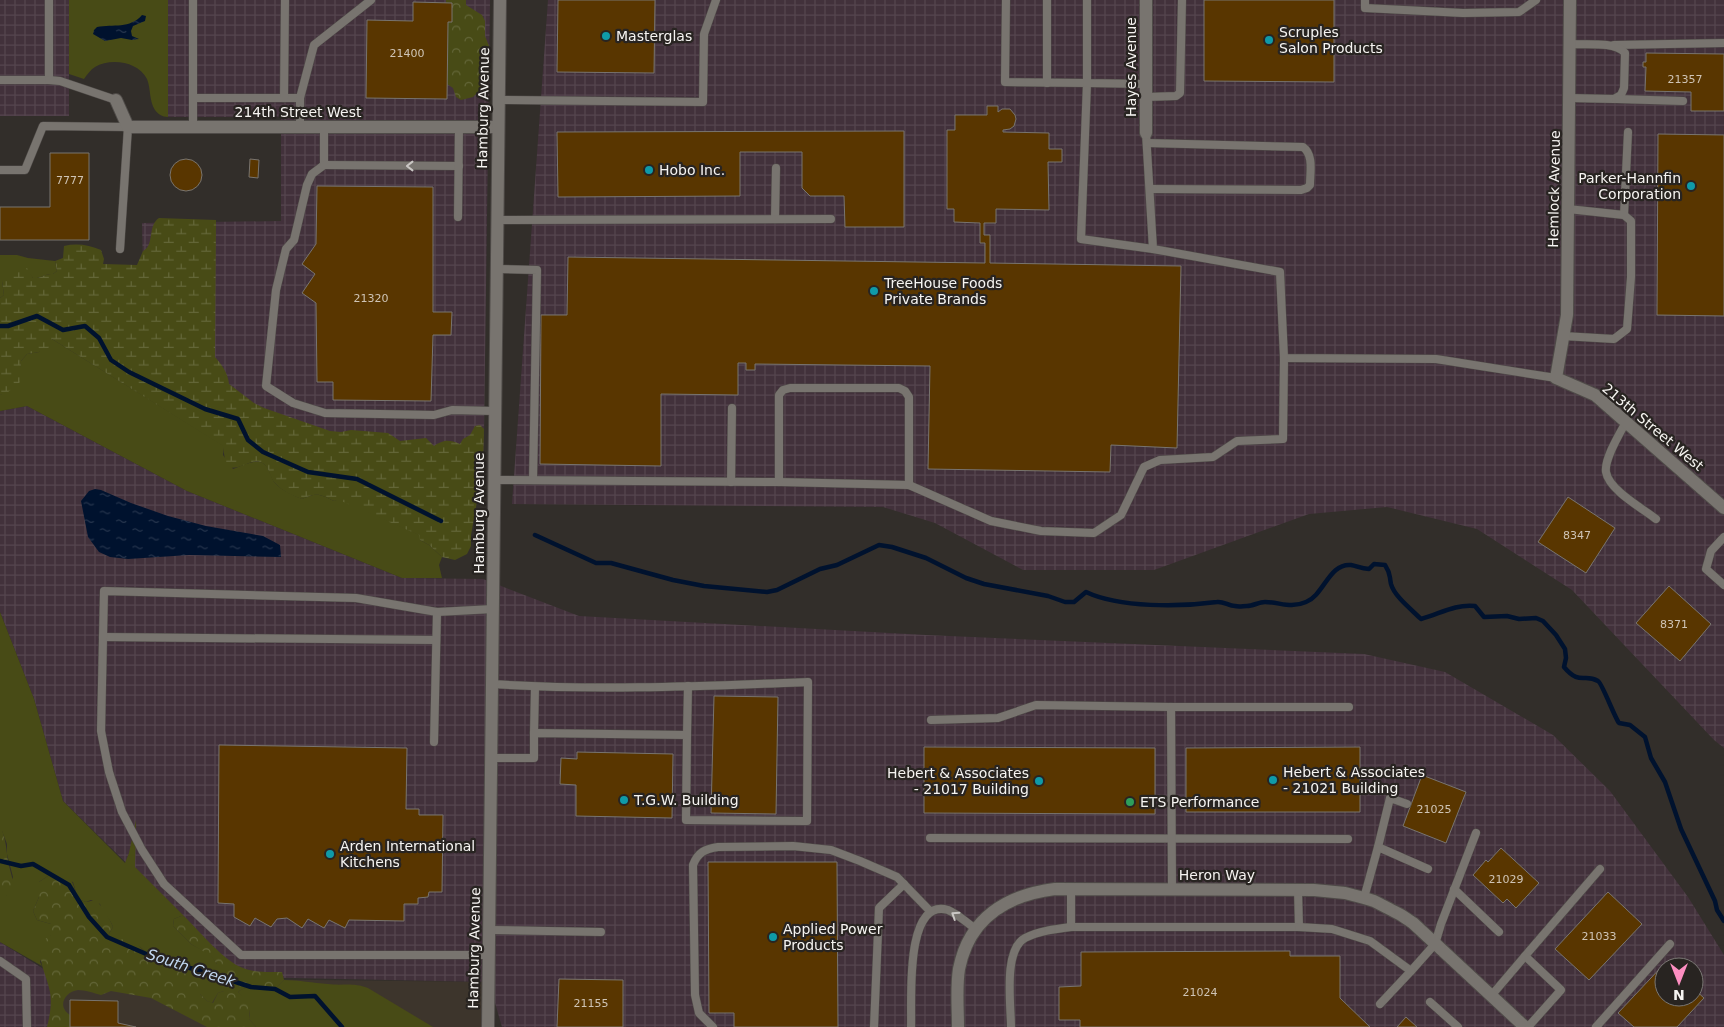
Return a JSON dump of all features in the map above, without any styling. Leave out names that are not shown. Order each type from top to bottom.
[{"type":"street","name":"Hamburg Avenue","points":[[488,1027],[500,0]]},
{"type":"street","name":"Hayes Avenue","points":[[1146,0],[1147,138]]},
{"type":"street","name":"Hemlock Avenue","points":[[1556,378],[1567,315],[1570,0]]},
{"type":"street","points":[[116,100],[128,127]]},
{"type":"street","name":"214th Street West","points":[[128,127],[498,127]]},
{"type":"street","name":"213th Street West","points":[[1556,378],[1594,395],[1724,508]]},
{"type":"street","name":"Heron Way","points":[[958,1027],[960,968],[965,950],[976,930],[993,912],[1018,897],[1036,891],[1070,889],[1330,891],[1374,901],[1413,923],[1526,1027]]},
{"type":"lane","points":[[49,0],[49,80]]},
{"type":"lane","points":[[193,127],[194,0]]},
{"type":"lane","points":[[284,98],[285,0]]},
{"type":"lane","points":[[300,127],[300,98],[314,45],[372,0]]},
{"type":"lane","points":[[498,100],[703,102],[704,34],[716,0]]},
{"type":"lane","points":[[1006,0],[1005,82],[1087,83],[1146,90],[1176,96],[1180,93],[1182,0]]},
{"type":"lane","points":[[1047,0],[1047,83]]},
{"type":"lane","points":[[494,480],[909,485],[991,521],[1041,532],[1094,533],[1121,515],[1144,467],[1160,460],[1213,457],[1236,441],[1283,439],[1284,358],[1280,272],[1153,249],[1081,239],[1087,83],[1087,0]]},
{"type":"lane","points":[[1365,0],[1365,8],[1463,13],[1519,12],[1536,0]]},
{"type":"lane","points":[[1570,44],[1724,43]]},
{"type":"lane","points":[[1612,45],[1625,53],[1624,88],[1621,95],[1614,99]]},
{"type":"lane","points":[[0,80],[60,81],[116,100]]},
{"type":"lane","points":[[194,98],[300,98]]},
{"type":"lane","points":[[1570,98],[1683,101]]},
{"type":"lane","points":[[0,170],[25,170],[43,126],[128,127],[120,250]]},
{"type":"lane","points":[[324,127],[324,165]]},
{"type":"lane","points":[[458,217],[459,127]]},
{"type":"lane","points":[[1624,215],[1628,132]]},
{"type":"lane","points":[[1150,189],[1301,190],[1310,185],[1310,157],[1308,151],[1303,147],[1147,138],[1153,249]]},
{"type":"lane","points":[[459,166],[324,165],[312,174],[307,185],[294,240],[286,250],[276,290],[266,386],[293,403],[326,413],[434,416],[452,410],[494,411]]},
{"type":"lane","points":[[775,219],[776,168]]},
{"type":"lane","points":[[1563,336],[1614,339],[1627,329],[1631,277],[1631,221],[1624,215],[1568,209]]},
{"type":"lane","points":[[497,220],[831,219]]},
{"type":"lane","points":[[496,269],[537,270],[533,480]]},
{"type":"lane","points":[[1284,358],[1436,359],[1556,378]]},
{"type":"lane","points":[[779,482],[779,395],[783,390],[790,388],[899,388],[905,391],[909,397],[909,485]]},
{"type":"lane","points":[[731,482],[732,408]]},
{"type":"lane","points":[[1626,422],[1613,444],[1606,471],[1611,484],[1656,519]]},
{"type":"lane","points":[[1724,537],[1711,551],[1706,569],[1724,585]]},
{"type":"lane","points":[[489,955],[241,955],[164,884],[142,850],[122,812],[109,772],[101,731],[104,591],[356,598],[437,612],[493,609]]},
{"type":"lane","points":[[434,742],[437,612]]},
{"type":"lane","points":[[103,637],[436,640]]},
{"type":"lane","points":[[492,684],[535,686],[688,686],[808,682],[807,821],[686,820],[688,686]]},
{"type":"lane","points":[[492,758],[534,758],[535,686]]},
{"type":"lane","points":[[931,720],[998,718],[1036,705],[1349,707]]},
{"type":"lane","points":[[1171,707],[1172,889]]},
{"type":"lane","points":[[534,733],[687,735]]},
{"type":"lane","points":[[1364,898],[1390,798],[1407,804]]},
{"type":"lane","points":[[1380,1004],[1435,944],[1476,833]]},
{"type":"lane","points":[[930,838],[1348,839]]},
{"type":"lane","points":[[713,1027],[699,1013],[695,995],[693,865],[697,855],[707,849],[718,847],[793,846],[831,850],[860,860],[897,877],[930,911]]},
{"type":"lane","points":[[1378,847],[1428,869]]},
{"type":"lane","points":[[1491,996],[1600,869]]},
{"type":"lane","points":[[874,1027],[879,908],[904,884]]},
{"type":"lane","points":[[1070,889],[1070,927]]},
{"type":"lane","points":[[1454,889],[1499,932]]},
{"type":"lane","points":[[1298,890],[1299,927]]},
{"type":"lane","points":[[911,1027],[912,960],[916,938],[925,916],[930,911],[936,909],[948,910],[976,930]]},
{"type":"lane","points":[[1012,1027],[1010,970],[1016,947],[1024,939],[1042,931],[1070,927],[1299,927],[1332,929],[1370,940],[1411,971]]},
{"type":"lane","points":[[490,930],[601,932]]},
{"type":"lane","points":[[1596,1027],[1670,944]]},
{"type":"lane","points":[[1524,956],[1561,990],[1526,1027]]},
{"type":"lane","points":[[0,961],[26,979],[26,1027]]},
{"type":"lane","points":[[1430,1002],[1458,1027]]},
{"type":"shaded area","points":[[0,0],[69,0],[69,116],[0,116]]},
{"type":"shaded area","points":[[168,0],[490,0],[483,504],[145,364],[142,223],[281,221],[281,117],[168,117]]},
{"type":"shaded area","points":[[548,0],[1724,0],[1724,748],[1714,740],[1572,590],[1477,529],[1387,507],[1309,514],[1154,570],[1023,570],[935,523],[883,507],[512,504]]},
{"type":"shaded area","points":[[27,406],[187,491],[402,578],[483,579],[579,616],[926,635],[1364,654],[1445,672],[1553,735],[1610,791],[1688,897],[1724,955],[1724,1027],[502,1027],[489,982],[243,977],[63,801],[34,699],[0,612],[0,411]]},
{"type":"shaded area","points":[[0,942],[58,978],[58,1027],[0,1027]]},
{"type":"shaded area","points":[[58,977],[489,982],[488,1027],[58,1027]]},
{"type":"green space","points":[[69,0],[168,0],[168,117],[160,115],[155,110],[147,79],[143,73],[131,65],[116,62],[101,64],[95,67],[84,79],[69,74]]},
{"type":"green space","points":[[446,0],[466,0],[466,5],[482,15],[485,21],[485,36],[489,46],[489,56],[481,75],[483,87],[473,97],[461,100],[456,97],[453,88],[447,84],[448,22],[452,21],[452,3],[446,3]]},
{"type":"green space","points":[[159,218],[216,220],[215,357],[224,369],[229,384],[254,403],[330,431],[341,432],[351,430],[388,433],[400,441],[426,438],[434,446],[447,441],[460,444],[463,439],[470,435],[475,426],[480,425],[484,429],[483,468],[471,535],[471,546],[467,554],[455,560],[442,557],[429,545],[420,540],[419,535],[339,500],[334,501],[318,495],[311,495],[302,499],[295,496],[278,486],[268,468],[260,462],[252,462],[231,468],[226,467],[223,446],[52,339],[50,347],[39,352],[27,354],[21,361],[20,382],[7,393],[0,395],[0,298],[4,295],[2,281],[7,271],[27,268],[33,278],[53,274],[57,271],[55,261],[63,258],[64,246],[74,245],[101,250],[104,259],[103,264],[137,265],[143,251],[149,244],[155,221]]},
{"type":"green space","points":[[0,255],[17,255],[55,261],[57,271],[38,278],[33,278],[29,273],[2,281],[4,295],[0,298]]},
{"type":"green space","points":[[52,339],[224,446],[223,455],[233,469],[252,462],[261,463],[268,469],[275,483],[302,499],[311,495],[322,495],[334,501],[339,499],[420,535],[420,540],[429,545],[442,557],[439,565],[442,578],[402,578],[187,491],[27,406],[0,411],[0,395],[20,368],[21,361],[27,354],[39,352]]},
{"type":"green space","points":[[0,612],[34,699],[63,801],[125,863],[136,820],[135,867],[185,917],[181,916],[174,919],[173,926],[191,944],[211,955],[217,964],[220,983],[224,986],[224,991],[218,993],[212,1003],[200,994],[199,970],[167,963],[147,953],[139,946],[107,937],[113,927],[100,904],[91,900],[86,902],[78,899],[73,882],[48,876],[39,882],[39,897],[33,911],[37,920],[51,924],[51,935],[40,962],[42,966],[0,942],[0,896],[6,896],[13,877],[7,854],[7,844],[0,830]]},
{"type":"green space","points":[[0,830],[2,830],[5,839],[14,889],[6,896],[0,896]]},
{"type":"green space","points":[[51,872],[68,877],[78,899],[86,902],[96,900],[98,902],[113,927],[107,937],[135,940],[147,953],[155,958],[199,970],[205,983],[200,994],[207,1001],[213,1003],[218,993],[224,991],[224,987],[212,970],[217,964],[211,956],[191,944],[173,926],[174,919],[181,916],[185,917],[213,946],[236,965],[252,971],[282,972],[284,980],[275,989],[251,987],[238,992],[249,1003],[249,1019],[256,1027],[207,1027],[151,998],[111,991],[101,995],[78,990],[69,994],[63,1004],[66,1012],[70,1015],[70,1027],[47,1027],[51,996],[41,963],[40,950],[41,942],[51,935],[51,924],[37,920],[33,911],[39,897],[39,882]]},
{"type":"green space","points":[[284,980],[362,986],[433,1027],[256,1027],[249,1019],[247,1004],[238,992],[251,987],[275,989]]},
{"type":"water","points":[[142,15],[146,16],[145,21],[133,26],[131,31],[132,36],[139,39],[121,38],[105,41],[93,34],[97,27],[127,24]]},
{"type":"water","points":[[95,489],[168,516],[206,526],[263,536],[280,545],[281,557],[189,555],[128,559],[110,557],[99,552],[88,537],[81,501],[89,491]]},
{"type":"building","name":"Masterglas","points":[[558,0],[655,0],[654,73],[557,72]]},
{"type":"building","name":"Scruples Salon Products","points":[[1204,0],[1334,0],[1334,82],[1204,81]]},
{"type":"building","points":[[413,2],[452,3],[452,22],[448,22],[447,99],[366,98],[367,20],[413,21]]},
{"type":"building","points":[[1646,53],[1724,54],[1724,111],[1691,111],[1691,92],[1645,91],[1646,67],[1643,67],[1643,62],[1646,62]]},
{"type":"building","name":"TreeHouse Foods Private Brands","points":[[987,106],[998,106],[998,112],[1002,109],[1010,109],[1015,115],[1014,126],[1003,130],[1003,132],[1049,133],[1049,149],[1062,149],[1062,162],[1048,162],[1049,210],[996,209],[996,223],[984,223],[984,235],[990,235],[990,263],[1181,266],[1177,448],[1111,445],[1110,472],[928,469],[930,366],[755,364],[755,370],[746,370],[746,363],[738,363],[738,395],[661,394],[661,466],[540,464],[541,315],[567,315],[568,257],[985,263],[985,243],[980,243],[980,223],[954,222],[954,209],[947,209],[947,130],[955,130],[955,115],[987,115]]},
{"type":"building","name":"Hobo Inc.","points":[[904,131],[904,227],[845,227],[844,196],[810,196],[802,188],[802,152],[740,152],[740,196],[558,197],[557,132]]},
{"type":"building","name":"Parker-Hannfin Corporation","points":[[1658,134],[1724,135],[1724,316],[1657,315]]},
{"type":"building","points":[[50,153],[89,153],[89,240],[0,240],[0,207],[50,207]]},
{"type":"building","points":[[186,159],[192,160],[197,164],[201,169],[201,181],[197,186],[192,190],[186,191],[180,190],[175,186],[171,181],[170,175],[171,169],[175,164],[180,160]]},
{"type":"building","points":[[250,159],[259,160],[258,178],[249,177]]},
{"type":"building","points":[[317,186],[433,187],[433,312],[452,312],[451,335],[433,335],[431,401],[333,400],[333,382],[317,382],[316,303],[302,293],[315,274],[302,264],[316,244]]},
{"type":"building","points":[[1568,497],[1615,528],[1586,573],[1538,542]]},
{"type":"building","points":[[1669,586],[1711,624],[1680,661],[1636,623]]},
{"type":"building","points":[[714,696],[778,697],[776,814],[711,813]]},
{"type":"building","name":"Arden International Kitchens","points":[[219,745],[407,748],[406,809],[419,809],[419,815],[443,815],[442,892],[429,892],[428,897],[418,898],[418,904],[404,904],[404,921],[349,920],[345,928],[329,920],[324,928],[308,919],[302,928],[287,918],[277,919],[271,927],[255,918],[250,926],[234,917],[234,904],[218,903]]},
{"type":"building","name":"Hebert & Associates - 21017 Building","points":[[924,747],[1155,748],[1155,814],[924,813]]},
{"type":"building","name":"Hebert & Associates - 21021 Building","points":[[1360,747],[1360,812],[1186,812],[1186,748]]},
{"type":"building","name":"T.G.W. Building","points":[[577,752],[673,754],[672,818],[576,816],[576,785],[560,784],[561,758],[577,759]]},
{"type":"building","points":[[1422,775],[1466,792],[1446,843],[1403,826]]},
{"type":"building","points":[[1501,848],[1539,883],[1516,908],[1507,899],[1503,903],[1473,875],[1486,860],[1488,862]]},
{"type":"building","name":"Applied Power Products","points":[[708,862],[837,862],[838,1027],[734,1027],[734,1013],[709,1013]]},
{"type":"building","points":[[1608,892],[1642,924],[1589,980],[1555,949]]},
{"type":"building","points":[[1290,951],[1290,956],[1340,956],[1340,998],[1370,1027],[1080,1027],[1080,1020],[1059,1020],[1059,987],[1081,986],[1081,952]]},
{"type":"building","points":[[1654,975],[1654,1007],[1696,1007],[1677,1027],[1634,1027],[1618,1013]]},
{"type":"building","points":[[559,979],[623,980],[623,1027],[557,1027]]},
{"type":"building","points":[[70,1000],[118,1001],[118,1023],[136,1027],[70,1027]]},
{"type":"building","points":[[1406,1017],[1417,1027],[1397,1027]]},
{"type":"waterway","points":[[0,326],[8,326],[37,316],[63,330],[85,326],[99,338],[111,360],[129,372],[205,409],[238,419],[248,440],[263,452],[308,472],[357,479],[441,521]]},
{"type":"waterway","points":[[535,535],[596,563],[611,563],[673,580],[704,586],[767,592],[777,590],[820,569],[837,565],[879,545],[892,547],[926,558],[966,578],[984,584],[1048,596],[1065,602],[1074,602],[1086,592],[1133,604],[1186,605],[1219,602],[1233,606],[1249,606],[1270,602],[1295,605],[1312,598],[1332,574],[1343,566],[1351,565],[1369,569],[1374,564],[1385,565],[1393,589],[1404,603],[1421,619],[1460,606],[1475,606],[1484,617],[1507,616],[1519,619],[1536,618],[1543,621],[1556,635],[1565,649],[1564,667],[1569,673],[1578,678],[1589,678],[1598,681],[1619,723],[1630,725],[1645,737],[1651,758],[1665,782],[1681,829],[1715,901],[1717,910],[1724,921]]},
{"type":"waterway","name":"South Creek","points":[[0,861],[21,866],[33,864],[69,885],[89,917],[107,937],[167,963],[199,970],[251,987],[275,989],[290,997],[315,996],[342,1027]]},
{"type":"place","name":"Masterglas","points":[[606,36]]},
{"type":"place","name":"Scruples Salon Products","points":[[1269,40]]},
{"type":"place","name":"Hobo Inc.","points":[[649,170]]},
{"type":"place","name":"Parker-Hannfin Corporation","points":[[1691,186]]},
{"type":"place","name":"TreeHouse Foods Private Brands","points":[[874,291]]},
{"type":"place","name":"Hebert & Associates - 21021 Building","points":[[1273,780]]},
{"type":"place","name":"Hebert & Associates - 21017 Building","points":[[1039,781]]},
{"type":"place","name":"T.G.W. Building","points":[[624,800]]},
{"type":"place","name":"ETS Performance","points":[[1130,802]]},
{"type":"place","name":"Arden International Kitchens","points":[[330,854]]},
{"type":"place","name":"Applied Power Products","points":[[773,937]]}]
